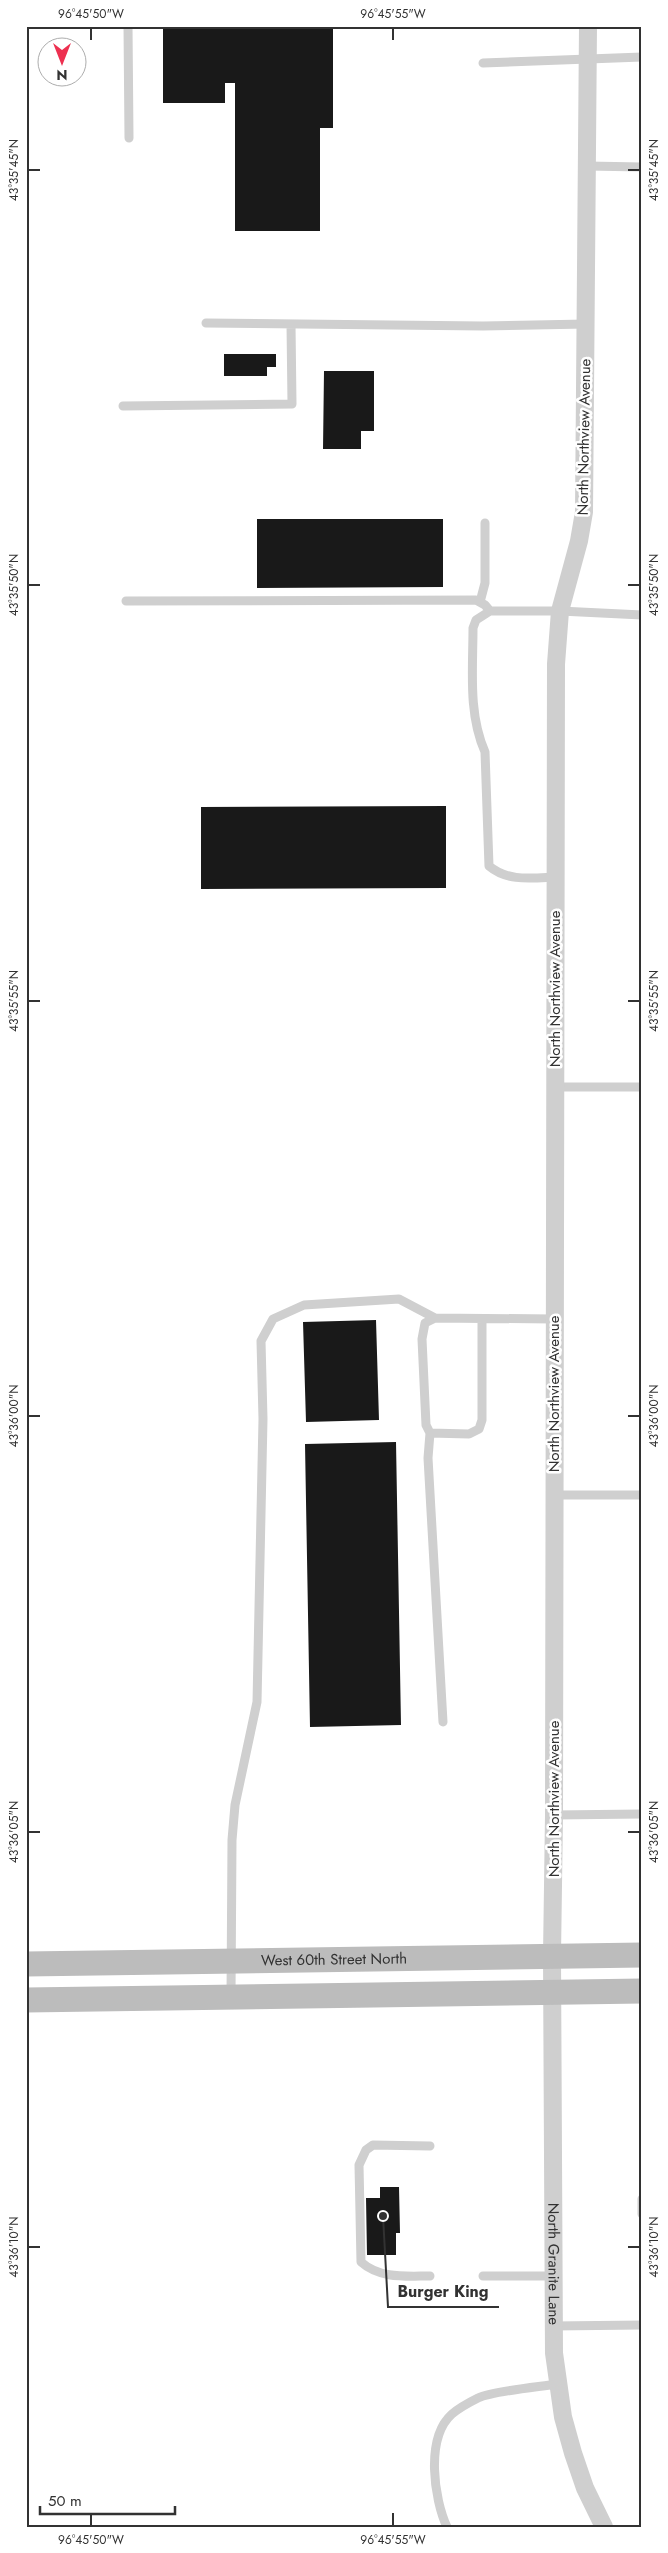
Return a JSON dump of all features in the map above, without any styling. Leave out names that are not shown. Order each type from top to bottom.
[{"type":"main road","name":"West 60th Street North","points":[[26,1964],[642,1955]]},
{"type":"main road","points":[[26,2000],[642,1991]]},
{"type":"street","name":"North Northview Avenue","points":[[552,1992],[556,664],[560,611],[579,541],[584,512],[588,26]]},
{"type":"street","name":"North Granite Lane","points":[[552,1992],[553,2326],[557,2384],[562,2417],[572,2453],[585,2488],[604,2527]]},
{"type":"lane","points":[[128,26],[129,138]]},
{"type":"lane","points":[[483,63],[642,57]]},
{"type":"lane","points":[[587,166],[642,167]]},
{"type":"lane","points":[[206,323],[483,326],[586,324]]},
{"type":"lane","points":[[123,406],[292,404],[291,324]]},
{"type":"lane","points":[[480,602],[485,583],[485,523]]},
{"type":"lane","points":[[126,601],[476,600],[490,611]]},
{"type":"lane","points":[[556,877],[512,878],[496,872],[489,866],[485,752],[479,739],[473,713],[473,628],[476,620],[490,611],[560,611],[642,615]]},
{"type":"lane","points":[[555,1086],[642,1087]]},
{"type":"lane","points":[[231,1997],[232,1840],[234,1814],[257,1702],[263,1419],[261,1340],[273,1319],[304,1305],[399,1299],[435,1318],[554,1319]]},
{"type":"lane","points":[[435,1318],[425,1323],[422,1339],[426,1425],[430,1433],[428,1458],[443,1722]]},
{"type":"lane","points":[[430,1433],[469,1434],[480,1429],[482,1420],[482,1319]]},
{"type":"lane","points":[[554,1495],[642,1495]]},
{"type":"lane","points":[[554,1815],[642,1814]]},
{"type":"lane","points":[[430,2146],[373,2145],[366,2150],[359,2165],[361,2262],[370,2271],[390,2275],[430,2276]]},
{"type":"lane","points":[[642,2200],[642,2214]]},
{"type":"lane","points":[[483,2276],[553,2276]]},
{"type":"lane","points":[[553,2326],[642,2325]]},
{"type":"lane","points":[[447,2527],[440,2513],[433,2467],[440,2433],[451,2415],[479,2397],[557,2384]]},
{"type":"building","points":[[163,26],[333,26],[333,128],[320,128],[320,231],[235,231],[235,83],[225,83],[225,103],[163,103]]},
{"type":"building","points":[[224,354],[276,354],[276,367],[267,367],[267,376],[224,376]]},
{"type":"building","points":[[324,371],[374,371],[374,431],[361,431],[361,449],[323,449]]},
{"type":"building","points":[[257,519],[443,519],[443,587],[257,588]]},
{"type":"building","points":[[446,806],[446,888],[201,889],[201,807]]},
{"type":"building","points":[[376,1320],[379,1420],[306,1422],[303,1322]]},
{"type":"building","points":[[396,1442],[401,1725],[310,1727],[305,1444]]},
{"type":"building","points":[[380,2187],[399,2187],[400,2233],[396,2233],[396,2255],[367,2255],[366,2198],[380,2198]]},
{"type":"place","name":"Burger King","points":[[383,2216]]}]
